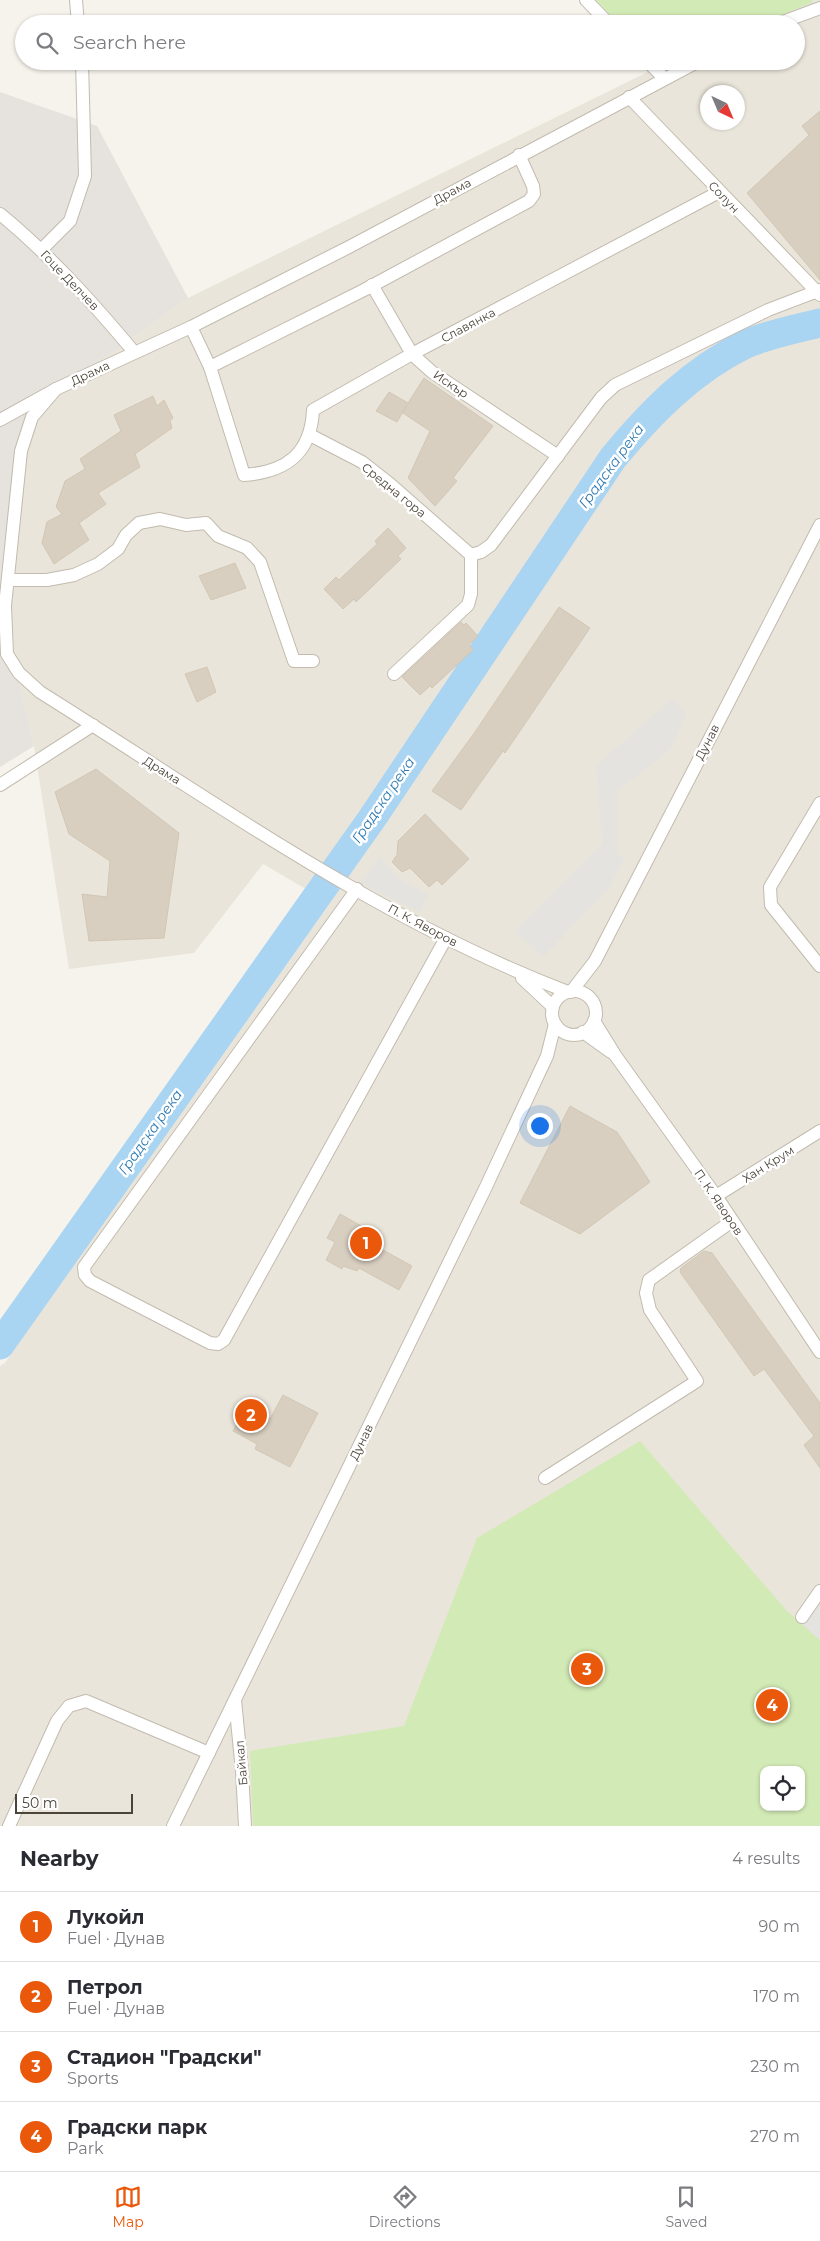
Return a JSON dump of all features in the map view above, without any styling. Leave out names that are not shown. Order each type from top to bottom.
[{"type":"street","points":[[76,0],[77,15]]},
{"type":"street","points":[[586,0],[600,15]]},
{"type":"street","points":[[801,15],[820,8]]},
{"type":"street","points":[[41,250],[70,221],[85,176],[82,70]]},
{"type":"street","points":[[656,70],[664,78]]},
{"type":"street","name":"Драма","points":[[356,890],[309,864],[40,692],[19,672],[8,654],[5,630],[21,451],[32,417],[56,389],[191,327],[348,247],[680,70]]},
{"type":"street","name":"Солун","points":[[629,97],[818,292]]},
{"type":"street","points":[[191,327],[210,367],[372,285],[529,201],[534,194],[534,186],[519,155]]},
{"type":"street","name":"Славянка","points":[[210,367],[244,475],[265,474],[287,464],[303,447],[310,435],[313,410],[412,354],[719,192]]},
{"type":"street","name":"Гоце Делчев","points":[[0,214],[41,250],[100,311],[134,352]]},
{"type":"street","name":"Искър","points":[[372,285],[412,354],[432,372],[558,456]]},
{"type":"street","points":[[394,674],[468,605],[471,594],[471,555],[481,552],[491,545],[601,398],[615,385],[760,314],[818,292]]},
{"type":"street","points":[[0,420],[56,389]]},
{"type":"street","name":"Средна гора","points":[[310,435],[362,462],[471,555]]},
{"type":"street","points":[[8,580],[47,580],[74,575],[98,564],[118,549],[126,535],[139,523],[160,519],[186,525],[206,523],[218,536],[248,548],[260,562],[294,661],[313,661]]},
{"type":"street","name":"Дунав","points":[[570,992],[595,961],[820,526]]},
{"type":"street","points":[[0,785],[93,725]]},
{"type":"street","points":[[820,803],[770,887],[771,905],[820,966]]},
{"type":"street","points":[[356,890],[84,1267],[85,1275],[90,1281],[210,1343],[218,1344],[224,1340],[446,938]]},
{"type":"street","name":"П. К. Яворов","points":[[356,890],[517,973],[570,992]]},
{"type":"street","name":"Дунав","points":[[588,997],[595,961]]},
{"type":"street","name":"П. К. Яворов","points":[[517,973],[553,1007]]},
{"type":"street","points":[[570,992],[582,993],[588,997],[595,1007],[594,1020],[583,1032],[568,1034],[555,1024],[552,1014],[553,1007],[561,995],[570,992]]},
{"type":"street","name":"П. К. Яворов","points":[[594,1020],[615,1054],[716,1196],[820,1352]]},
{"type":"street","name":"Дунав","points":[[174,1826],[480,1199],[547,1056],[555,1024]]},
{"type":"street","name":"П. К. Яворов","points":[[583,1032],[615,1054]]},
{"type":"street","name":"Дунав","points":[[547,1056],[568,1034]]},
{"type":"street","name":"Хан Крум","points":[[716,1196],[820,1131]]},
{"type":"street","points":[[545,1478],[697,1381],[650,1310],[646,1293],[650,1280],[732,1221]]},
{"type":"street","points":[[802,1617],[820,1590]]},
{"type":"street","name":"Байкал","points":[[235,1700],[245,1826]]},
{"type":"street","points":[[10,1826],[57,1720],[69,1706],[86,1701],[209,1753]]},
{"type":"shaded area","points":[[813,0],[820,0],[820,1826],[0,1826],[0,1366],[5,1363],[61,1280],[330,903],[263,864],[194,953],[69,969],[34,746],[10,644],[28,413],[188,298],[652,70],[805,70],[805,15],[780,15]]},
{"type":"shaded area","points":[[0,92],[97,126],[188,298],[28,413],[10,644],[34,746],[0,767]]},
{"type":"shaded area","points":[[673,698],[686,715],[671,749],[617,791],[617,854],[625,857],[610,887],[543,957],[515,931],[602,843],[596,766]]},
{"type":"shaded area","points":[[379,857],[398,878],[429,895],[419,912],[360,883]]},
{"type":"shaded area","points":[[820,1598],[820,1640],[801,1623]]},
{"type":"green space","points":[[596,0],[812,0],[813,2],[782,15],[610,15]]},
{"type":"green space","points":[[640,1441],[787,1611],[820,1640],[820,1826],[253,1826],[250,1751],[404,1726],[477,1538]]},
{"type":"building","points":[[820,111],[820,280],[747,193],[809,135],[802,126]]},
{"type":"building","points":[[424,378],[493,426],[453,478],[457,481],[435,506],[408,478],[430,431],[403,413],[407,405],[397,422],[376,411],[389,392],[408,403]]},
{"type":"building","points":[[153,396],[157,406],[164,400],[173,418],[170,421],[172,428],[135,454],[140,467],[98,493],[106,504],[79,523],[89,540],[54,564],[42,543],[47,522],[62,514],[56,507],[65,481],[85,469],[80,459],[121,431],[114,415]]},
{"type":"building","points":[[388,528],[406,548],[398,556],[401,559],[356,602],[354,599],[343,609],[324,589],[336,577],[339,580],[377,544],[375,541]]},
{"type":"building","points":[[235,563],[246,588],[211,600],[199,576]]},
{"type":"building","points":[[559,607],[590,628],[505,753],[503,751],[461,810],[432,791],[475,732]]},
{"type":"building","points":[[461,622],[464,625],[466,623],[478,636],[469,645],[473,650],[432,688],[430,686],[420,695],[402,677]]},
{"type":"building","points":[[207,667],[216,692],[197,702],[185,674]]},
{"type":"building","points":[[96,769],[179,833],[164,938],[89,941],[82,894],[107,897],[110,861],[69,834],[55,792]]},
{"type":"building","points":[[425,814],[469,859],[442,885],[437,880],[429,887],[410,868],[402,872],[392,862],[397,855],[398,841]]},
{"type":"building","points":[[570,1106],[617,1132],[650,1182],[580,1234],[520,1203]]},
{"type":"building","points":[[340,1214],[372,1232],[369,1237],[374,1240],[372,1244],[412,1266],[399,1290],[359,1268],[357,1271],[343,1266],[342,1269],[326,1260],[335,1242],[327,1238]]},
{"type":"building","points":[[704,1251],[712,1253],[820,1403],[820,1468],[804,1445],[814,1436],[764,1369],[754,1376],[680,1272],[681,1268]]},
{"type":"building","points":[[283,1395],[318,1413],[290,1467],[255,1449],[257,1444],[233,1431],[247,1406],[270,1419]]},
{"type":"waterway","name":"Градска река","points":[[0,1345],[373,817],[613,458],[657,409],[708,366],[746,344],[782,332],[820,323]]},
{"type":"place","name":"Лукойл","points":[[366,1243]]},
{"type":"place","name":"Петрол","points":[[251,1415]]},
{"type":"place","name":"Стадион \"Градски\"","points":[[587,1669]]},
{"type":"place","name":"Градски парк","points":[[772,1705]]}]
